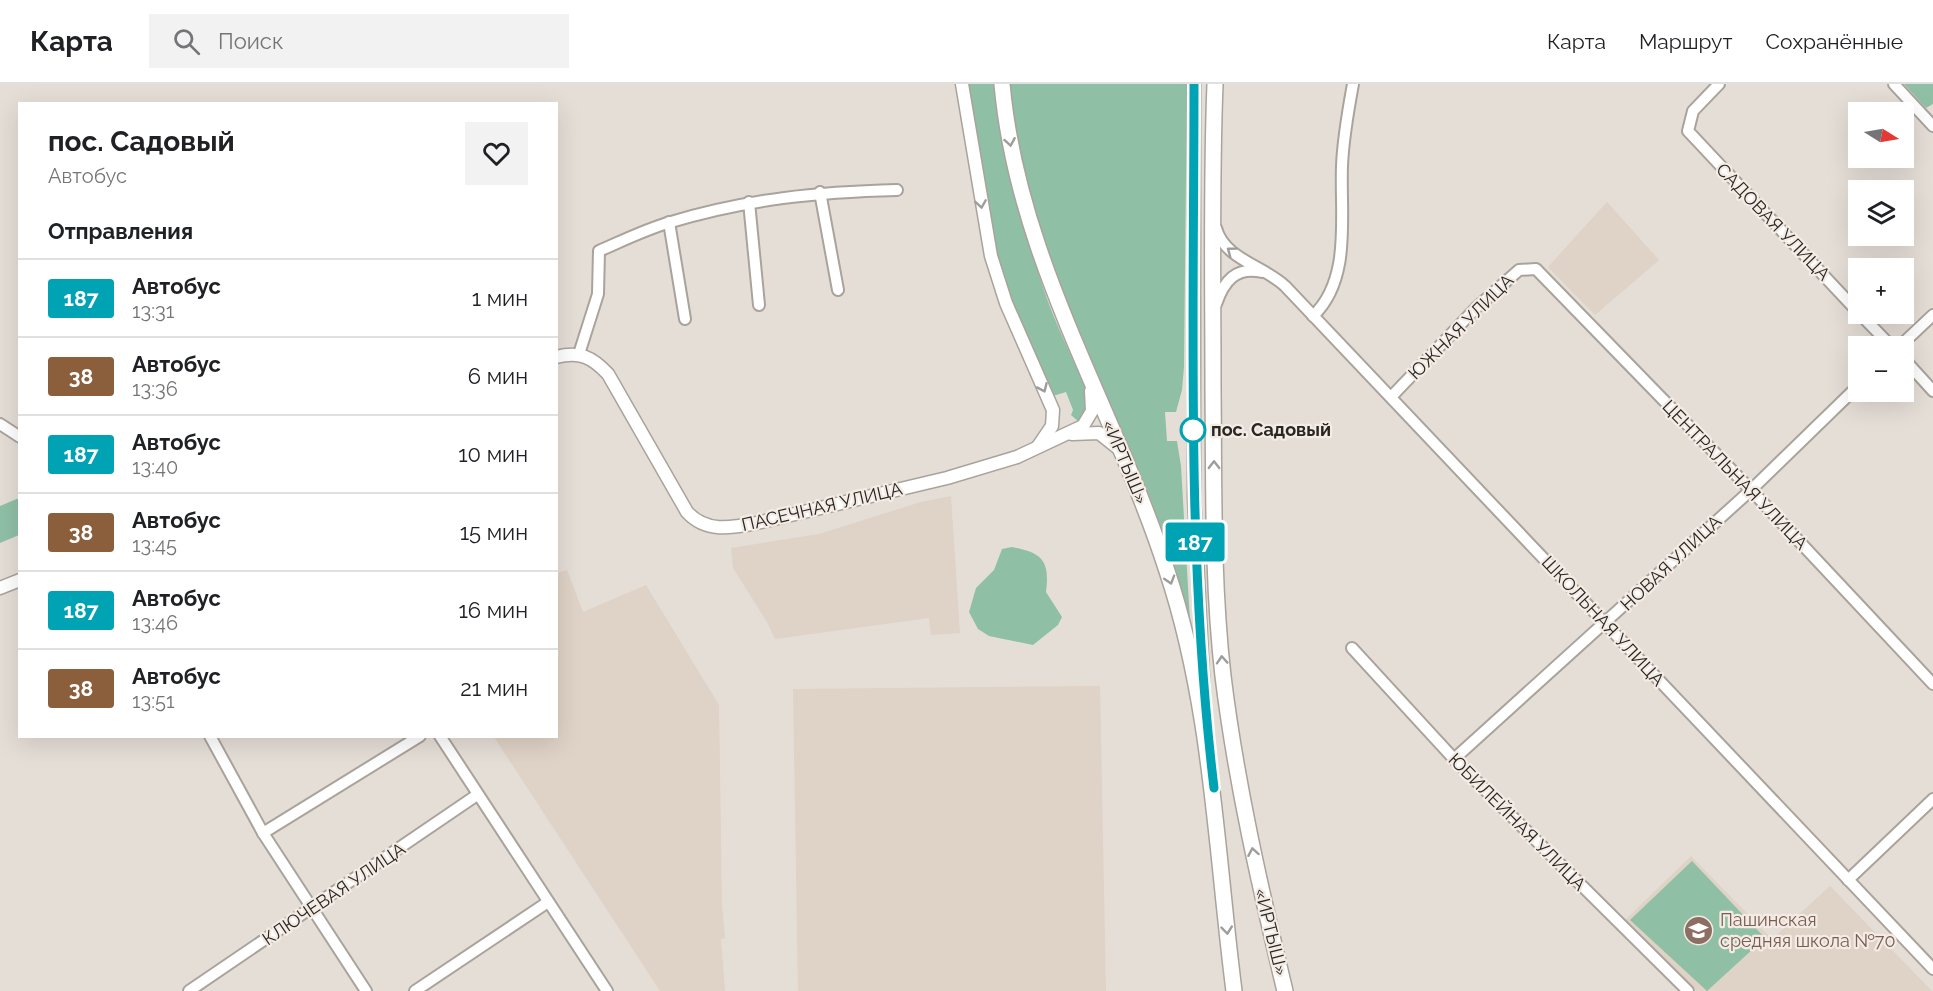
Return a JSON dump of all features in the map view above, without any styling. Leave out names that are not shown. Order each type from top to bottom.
[{"type":"highway","name":"«ИРТЫШ»","points":[[1002,84],[1019,186],[1055,300],[1122,454],[1175,595],[1214,788],[1234,991]]},
{"type":"highway","name":"«ИРТЫШ»","points":[[1215,84],[1212,173],[1214,498],[1223,673],[1256,872],[1285,991]]},
{"type":"main road","points":[[962,84],[990,256],[1006,303],[1053,410],[1052,426],[1039,445]]},
{"type":"main road","points":[[1194,84],[1194,508],[1202,674],[1214,788]]},
{"type":"main road","points":[[1210,84],[1212,173]]},
{"type":"main road","points":[[1055,300],[1094,400],[1087,422],[1062,436]]},
{"type":"main road","points":[[558,357],[579,354]]},
{"type":"main road","name":"ПАСЕЧНАЯ УЛИЦА","points":[[579,354],[590,357],[608,374],[687,512],[702,525],[711,527],[730,528],[757,523],[947,478],[1017,457],[1062,436]]},
{"type":"main road","points":[[1062,436],[1086,432],[1099,433],[1109,438],[1122,454]]},
{"type":"main road","points":[[0,588],[18,581]]},
{"type":"street","points":[[1313,316],[1325,304],[1337,271],[1344,134],[1353,84]]},
{"type":"street","name":"САДОВАЯ УЛИЦА","points":[[1719,84],[1693,111],[1688,130],[1848,301]]},
{"type":"street","points":[[1894,84],[1933,126]]},
{"type":"street","points":[[579,354],[598,294],[599,251],[669,222],[749,202],[820,192],[897,190]]},
{"type":"street","points":[[820,192],[838,290]]},
{"type":"street","points":[[749,202],[759,305]]},
{"type":"street","name":"ШКОЛЬНАЯ УЛИЦА","points":[[1212,210],[1222,244],[1228,250],[1271,274],[1313,316],[1933,969]]},
{"type":"street","points":[[669,222],[685,319]]},
{"type":"street","name":"ЮЖНАЯ УЛИЦА","points":[[1391,397],[1476,308],[1519,270],[1536,268]]},
{"type":"street","name":"ЦЕНТРАЛЬНАЯ УЛИЦА","points":[[1536,268],[1933,684]]},
{"type":"street","points":[[1213,311],[1221,289],[1235,274],[1252,270],[1271,274]]},
{"type":"street","points":[[1911,336],[1933,315]]},
{"type":"street","name":"САДОВАЯ УЛИЦА","points":[[1870,324],[1881,336]]},
{"type":"street","points":[[1914,370],[1933,391]]},
{"type":"street","name":"НОВАЯ УЛИЦА","points":[[1454,759],[1750,490],[1848,396]]},
{"type":"street","points":[[0,424],[18,436]]},
{"type":"street","name":"ЮБИЛЕЙНАЯ УЛИЦА","points":[[1352,648],[1454,759],[1688,991]]},
{"type":"street","points":[[211,738],[263,833],[366,991]]},
{"type":"street","points":[[263,833],[417,738]]},
{"type":"street","points":[[441,738],[606,991]]},
{"type":"street","name":"КЛЮЧЕВАЯ УЛИЦА","points":[[189,991],[477,795]]},
{"type":"street","points":[[1848,880],[1933,799]]},
{"type":"street","points":[[415,991],[548,902]]},
{"type":"shaded area","points":[[1607,202],[1659,260],[1595,315],[1548,267]]},
{"type":"shaded area","points":[[951,496],[960,633],[931,635],[929,618],[775,639],[733,568],[731,548],[819,534],[921,502]]},
{"type":"shaded area","points":[[567,570],[583,612],[646,585],[719,705],[722,905],[725,938],[721,939],[725,991],[660,991],[495,738],[558,738],[558,573]]},
{"type":"shaded area","points":[[1100,686],[1106,991],[798,991],[793,689]]},
{"type":"shaded area","name":"Пашинская средняя школа №70","points":[[1691,856],[1772,939],[1830,886],[1932,991],[1697,991],[1625,920]]},
{"type":"green space","points":[[969,84],[995,84],[1015,185],[1034,260],[1052,312],[1088,394],[1088,410],[1079,422],[1071,415],[1073,410],[1066,392],[1053,396],[1003,279],[995,250]]},
{"type":"green space","points":[[1008,84],[1187,84],[1184,367],[1182,390],[1176,412],[1165,412],[1167,441],[1177,441],[1181,466],[1190,621],[1151,500],[1042,243],[1018,150]]},
{"type":"green space","points":[[1904,84],[1933,84],[1933,104],[1926,108]]},
{"type":"green space","points":[[18,498],[18,535],[0,543],[0,506]]},
{"type":"green space","points":[[1012,547],[1031,552],[1042,560],[1047,572],[1046,592],[1062,617],[1058,625],[1033,645],[989,636],[978,629],[969,612],[976,588],[994,570],[1002,549]]},
{"type":"green space","points":[[1692,861],[1765,938],[1707,991],[1630,920]]},
{"type":"bus line","name":"187","points":[[1194,84],[1194,497],[1202,674],[1214,788]]},
{"type":"place","name":"пос. Садовый","points":[[1193,430]]},
{"type":"place","name":"Пашинская средняя школа №70","points":[[1699,930]]}]
